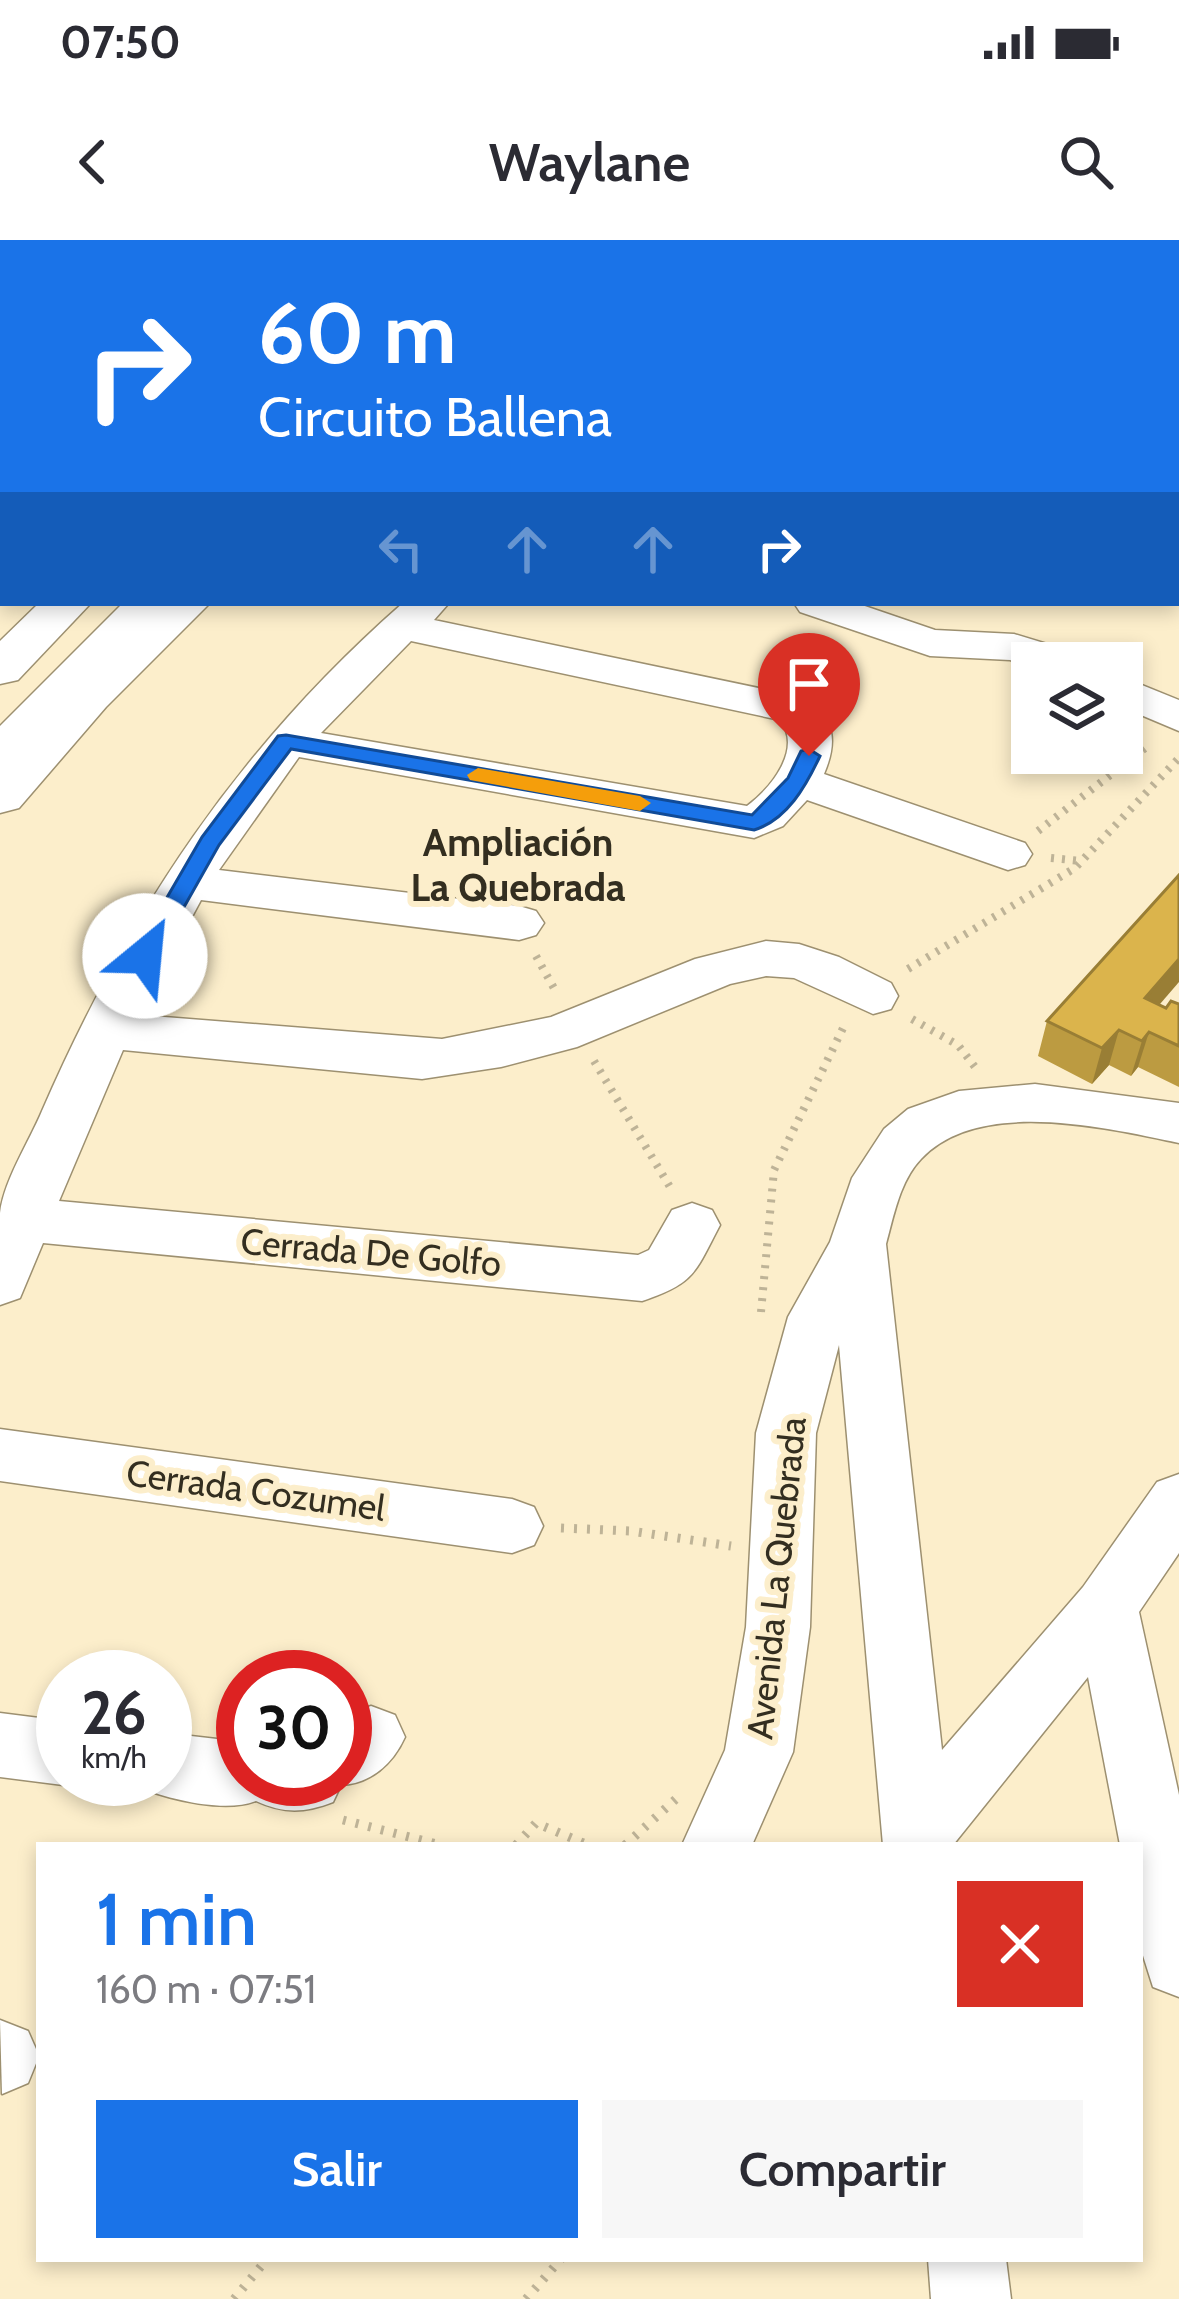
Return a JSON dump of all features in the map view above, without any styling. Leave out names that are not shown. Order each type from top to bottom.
[{"type":"main road","points":[[0,633],[31,606]]},
{"type":"main road","points":[[0,669],[64,606]]},
{"type":"main road","points":[[0,757],[102,647],[149,606]]},
{"type":"main road","points":[[0,796],[88,696],[182,606]]},
{"type":"street","points":[[824,606],[930,643],[1011,647]]},
{"type":"street","points":[[0,1282],[106,1030],[184,882],[236,802],[286,741],[414,614],[795,710],[809,725],[809,756],[798,781],[765,818],[754,823],[286,741]]},
{"type":"street","points":[[1143,706],[1172,729]]},
{"type":"street","points":[[798,781],[1008,854]]},
{"type":"street","points":[[184,882],[518,923]]},
{"type":"street","points":[[106,1030],[422,1060],[466,1057],[575,1028],[744,962],[784,958],[823,969],[873,996]]},
{"type":"street","name":"Avenida La Quebrada","points":[[718,1842],[759,1752],[778,1627],[786,1433],[817,1317],[858,1244],[874,1185],[906,1139],[947,1117],[1000,1102],[1114,1109],[1179,1123]]},
{"type":"street","name":"Cerrada De Golfo","points":[[23,1219],[642,1278],[669,1266],[692,1225]]},
{"type":"street","name":"Avenida La Quebrada","points":[[858,1244],[918,1838]]},
{"type":"street","name":"Cerrada Cozumel","points":[[0,1454],[512,1526]]},
{"type":"street","points":[[918,1838],[1106,1607],[1179,1502]]},
{"type":"street","points":[[1106,1607],[1179,1961]]},
{"type":"street","points":[[0,1745],[36,1750]]},
{"type":"street","points":[[967,2262],[971,2299]]},
{"type":"path","points":[[1008,854],[1172,729]]},
{"type":"path","points":[[518,923],[692,1225]]},
{"type":"path","points":[[512,1526],[631,1531],[781,1553]]},
{"type":"path","points":[[328,1806],[334,1817],[430,1842]]},
{"type":"path","points":[[519,1842],[536,1823],[581,1842]]},
{"type":"path","points":[[234,2299],[265,2262]]},
{"type":"path","points":[[526,2299],[558,2262]]},
{"type":"building","points":[[1179,875],[1179,959],[1145,998],[1166,1008],[1171,1001],[1179,1004],[1179,1046],[1149,1032],[1142,1041],[1119,1030],[1102,1048],[1047,1021]]},
{"type":"slow traffic","points":[[478,775],[640,803]]},
{"type":"district","name":"Ampliación La Quebrada","points":[[518,864]]},
{"type":"route","points":[[145,956],[184,882],[236,802],[286,741],[754,823],[765,818],[798,781],[809,756]]}]
